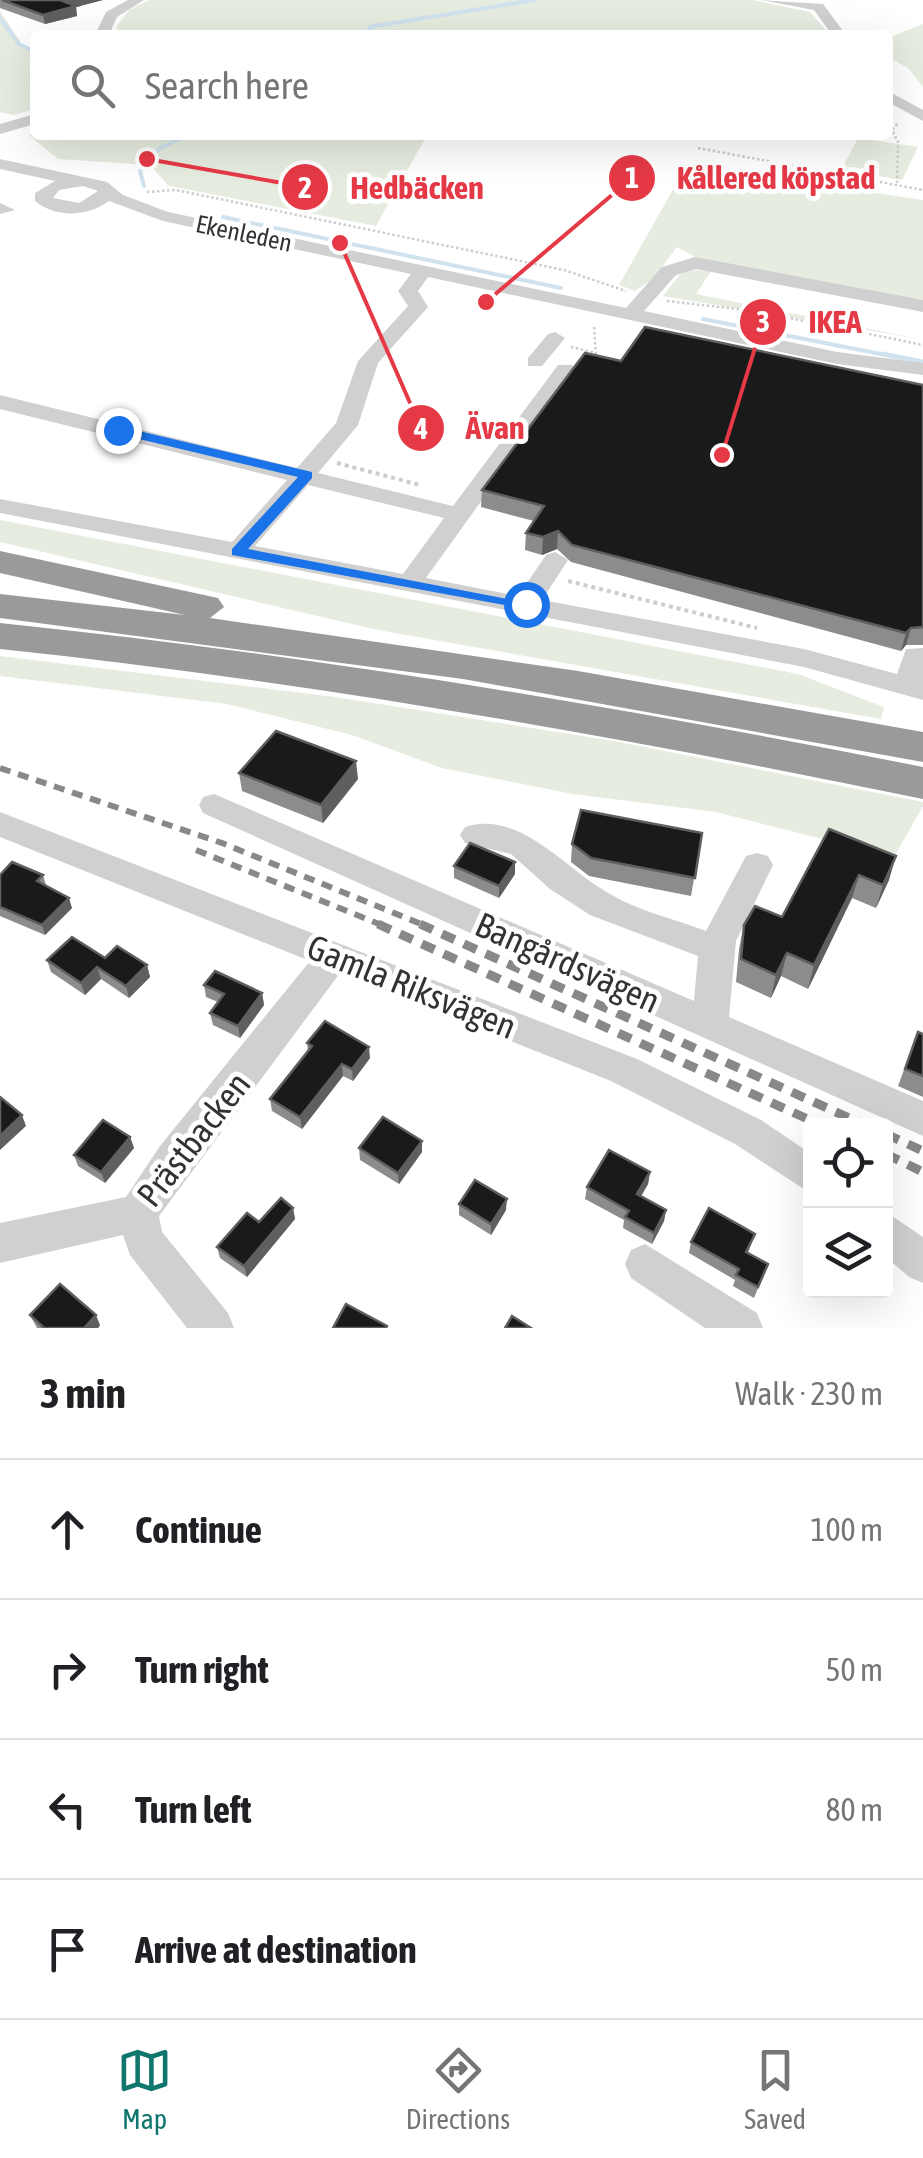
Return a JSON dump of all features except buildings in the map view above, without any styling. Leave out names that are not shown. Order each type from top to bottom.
[{"type":"highway","points":[[0,562],[467,666]]},
{"type":"highway","points":[[0,606],[252,635],[467,666],[700,703],[923,747]]},
{"type":"highway","points":[[0,636],[234,662],[455,694],[697,736],[923,783]]},
{"type":"street","points":[[766,0],[821,4],[837,30]]},
{"type":"street","points":[[103,30],[106,20],[129,1]]},
{"type":"street","points":[[893,99],[916,114]]},
{"type":"street","points":[[0,131],[28,122]]},
{"type":"street","points":[[0,164],[34,175],[82,181]]},
{"type":"street","points":[[0,175],[44,201],[48,190],[82,181]]},
{"type":"street","name":"Ekenleden","points":[[82,181],[150,213]]},
{"type":"street","points":[[83,207],[100,202],[108,190]]},
{"type":"street","name":"Ekenleden","points":[[44,201],[55,207],[150,213],[423,271],[661,310],[923,378]]},
{"type":"street","points":[[630,304],[670,271],[695,263],[923,306]]},
{"type":"street","points":[[237,552],[347,425],[368,361],[418,307],[408,290],[423,271]]},
{"type":"street","points":[[594,329],[661,310]]},
{"type":"street","points":[[535,362],[553,340]]},
{"type":"street","name":"Ekenleden","points":[[837,358],[923,369]]},
{"type":"street","points":[[460,516],[565,369]]},
{"type":"street","points":[[0,402],[460,516]]},
{"type":"street","points":[[0,506],[804,658],[915,689],[916,656]]},
{"type":"street","points":[[420,586],[466,535],[460,516]]},
{"type":"street","points":[[526,604],[551,566]]},
{"type":"street","name":"Bangårdsvägen","points":[[214,805],[923,1120]]},
{"type":"street","name":"Gamla Riksvägen","points":[[1,826],[624,1070],[748,1132],[803,1170]]},
{"type":"street","points":[[476,835],[520,844],[562,880],[602,906],[714,948]]},
{"type":"street","points":[[712,1026],[710,968],[714,948],[726,917],[757,864]]},
{"type":"street","name":"Prästbacken","points":[[0,1243],[138,1213],[174,1159],[334,955]]},
{"type":"street","points":[[138,1213],[144,1241],[213,1328]]},
{"type":"street","points":[[893,1237],[923,1263]]},
{"type":"street","points":[[645,1264],[742,1328]]},
{"type":"path","points":[[893,129],[916,114]]},
{"type":"path","points":[[893,132],[898,142],[897,183]]},
{"type":"path","points":[[698,148],[923,190]]},
{"type":"path","points":[[138,192],[176,190],[564,270],[630,304]]},
{"type":"path","points":[[661,310],[755,311],[923,345]]},
{"type":"path","points":[[594,329],[598,372]]},
{"type":"path","points":[[553,340],[596,353]]},
{"type":"path","points":[[328,460],[424,486]]},
{"type":"path","points":[[551,566],[601,592],[714,613],[771,633]]},
{"type":"shaded area","points":[[149,0],[753,0],[810,12],[826,30],[118,30],[116,27],[129,10]]},
{"type":"shaded area","points":[[0,11],[21,43],[30,48],[30,110],[13,115],[0,112]]},
{"type":"shaded area","points":[[923,24],[923,87],[908,68],[893,60],[893,36]]},
{"type":"shaded area","points":[[35,140],[424,140],[376,226],[169,186],[150,165],[58,159]]},
{"type":"shaded area","points":[[857,140],[918,147],[902,180],[841,170]]},
{"type":"shaded area","points":[[687,165],[923,200],[923,305],[703,261],[677,247],[653,279],[635,291],[619,285]]},
{"type":"shaded area","points":[[711,271],[696,294],[920,339],[663,296],[681,273]]},
{"type":"shaded area","points":[[0,520],[798,674],[884,707],[881,719],[378,630],[0,542]]},
{"type":"shaded area","points":[[0,656],[335,697],[614,741],[923,802],[923,806],[894,857],[716,812],[573,794],[442,768],[352,735],[227,704],[0,676]]},
{"type":"waterway","points":[[370,30],[369,27],[534,0]]},
{"type":"waterway","points":[[0,18],[19,44],[30,50]]},
{"type":"waterway","points":[[144,186],[140,171],[160,148],[178,140]]},
{"type":"waterway","points":[[223,217],[561,288]]},
{"type":"waterway","points":[[703,319],[896,357]]},
{"type":"waterway","points":[[883,354],[923,362]]},
{"type":"railway","points":[[0,768],[222,843],[426,926]]},
{"type":"railway","points":[[196,850],[384,926]]},
{"type":"railway","points":[[378,924],[805,1118]]},
{"type":"railway","points":[[420,924],[849,1118]]},
{"type":"railway","points":[[893,1137],[923,1151]]},
{"type":"railway","points":[[893,1157],[923,1172]]},
{"type":"place","name":"Hedbäcken","points":[[147,159]]},
{"type":"place","name":"Ävan","points":[[340,243]]},
{"type":"place","name":"Kållered köpstad","points":[[486,302]]},
{"type":"place","name":"IKEA","points":[[722,455]]},
{"type":"route","points":[[118,430],[307,475],[237,552],[526,604]]}]
